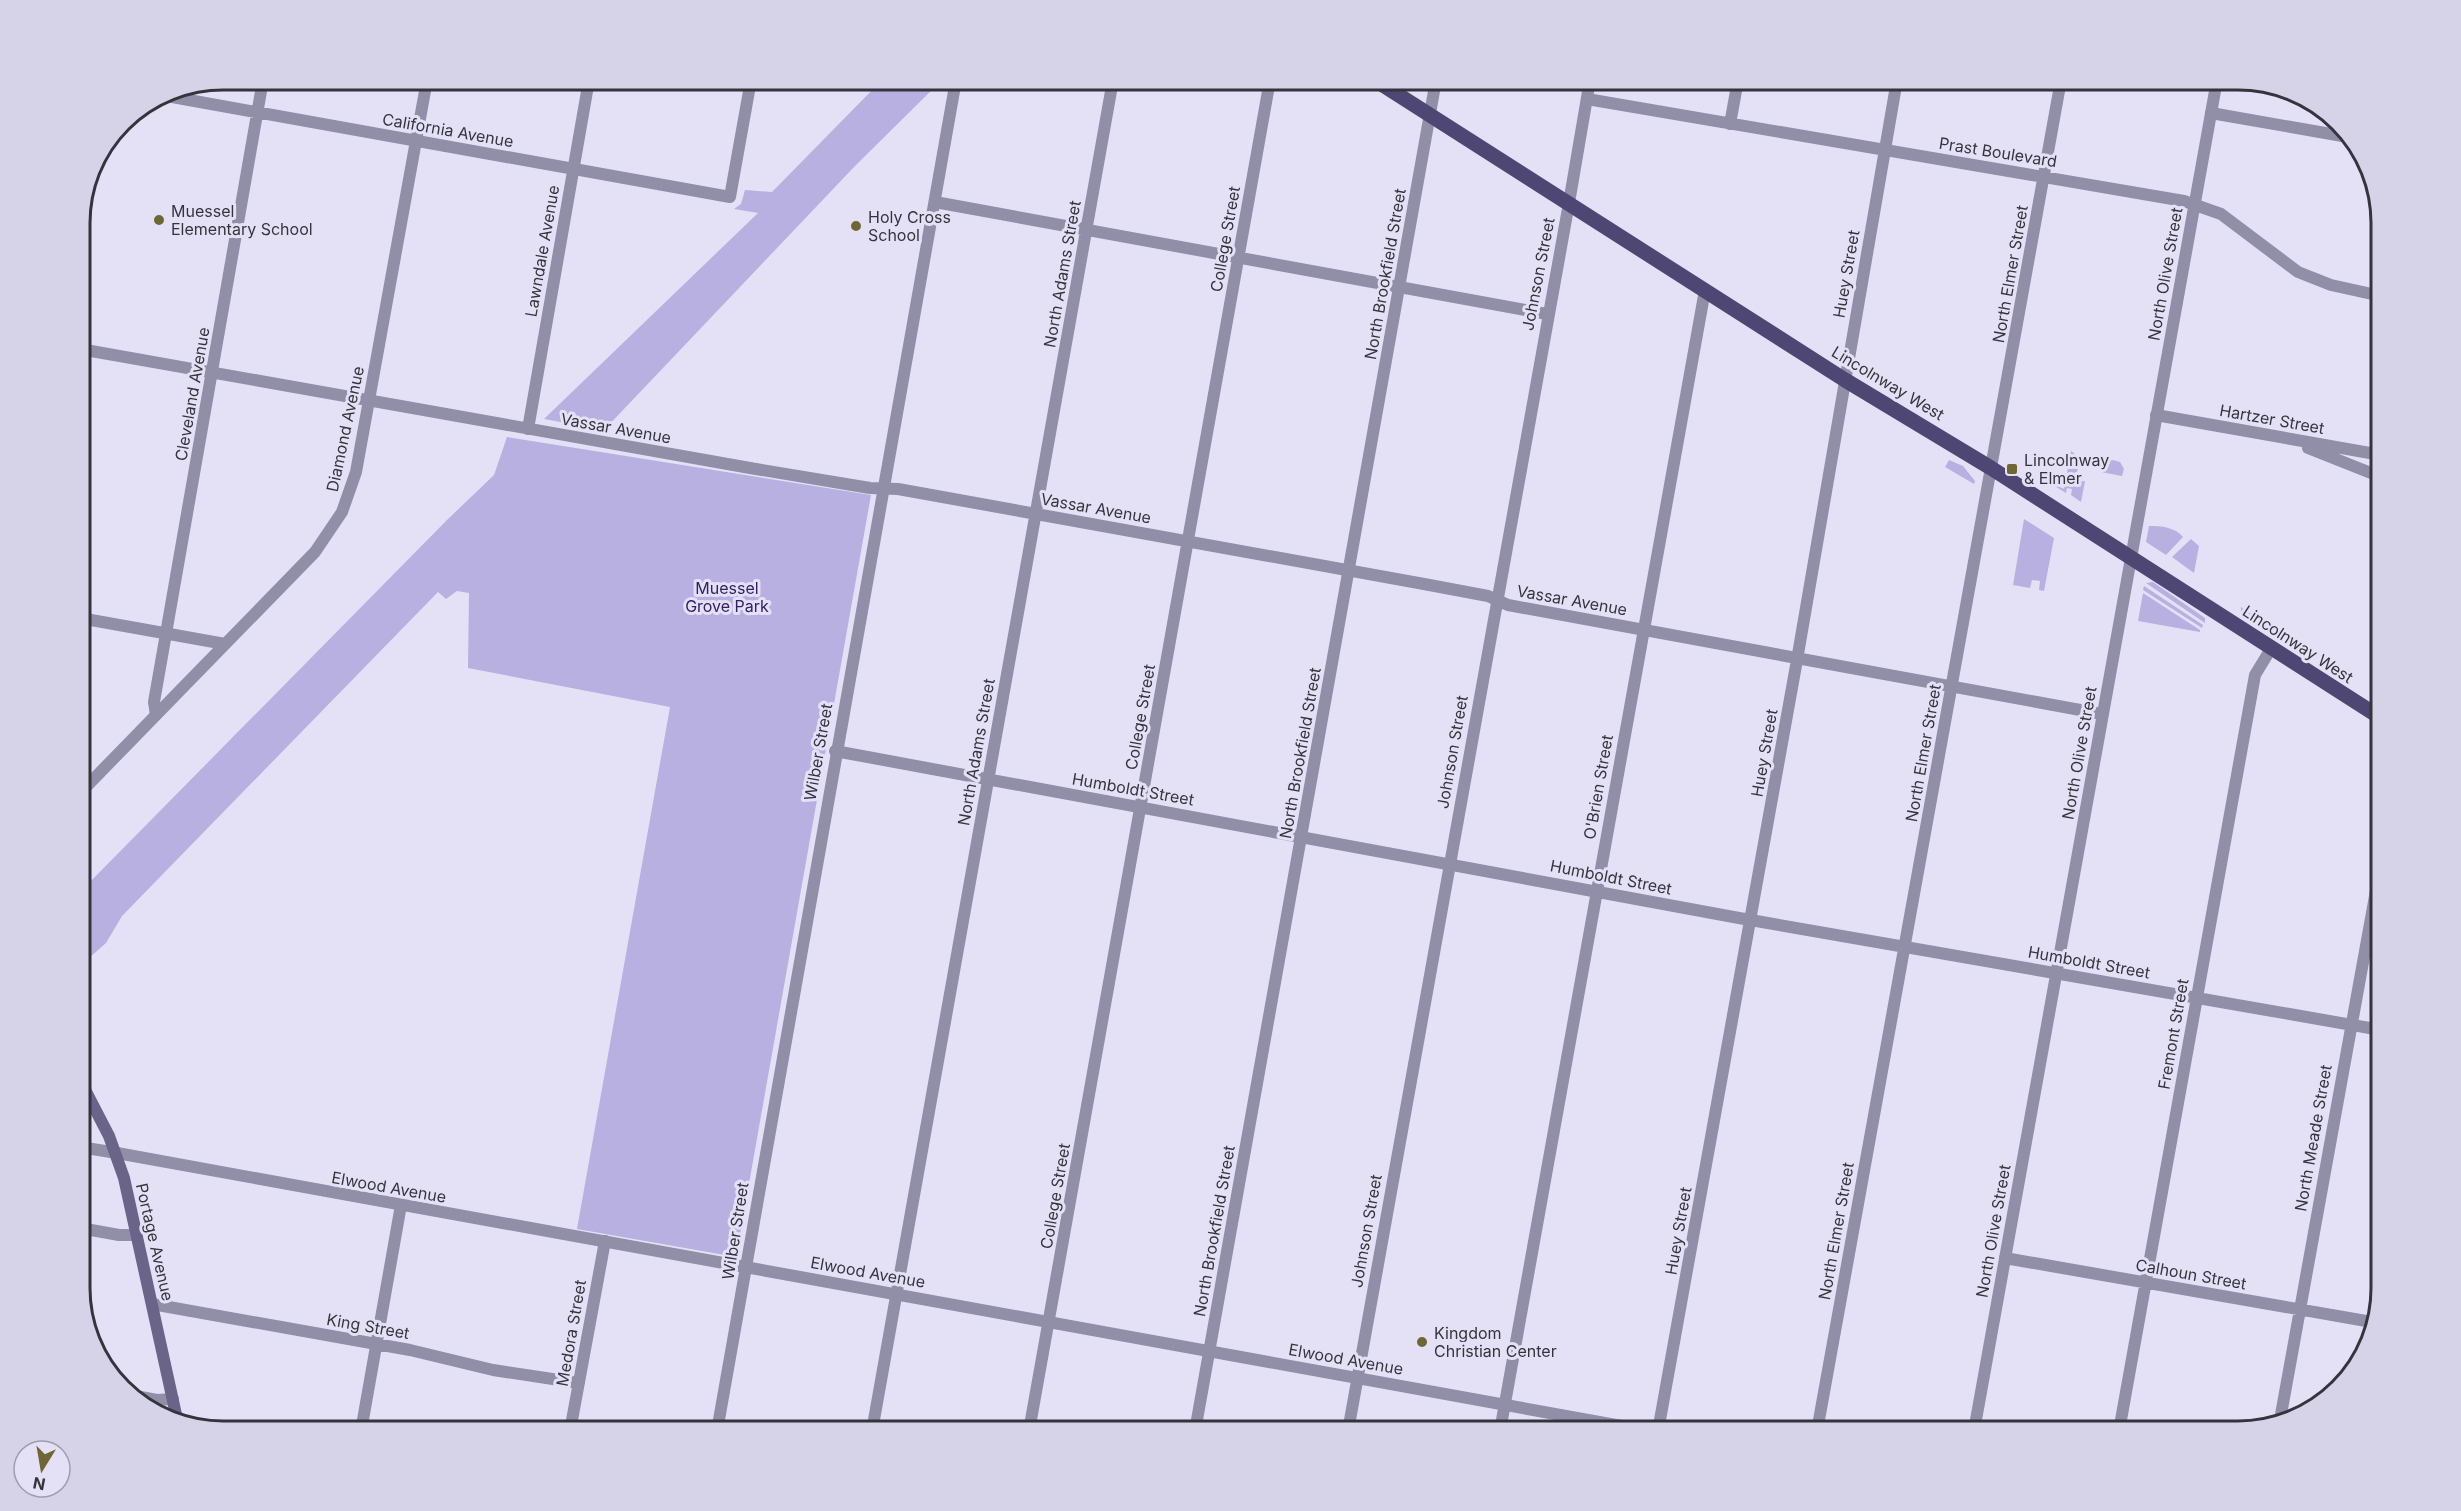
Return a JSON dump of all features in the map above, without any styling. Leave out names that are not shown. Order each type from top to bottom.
[{"type":"main road","name":"Lincolnway West","points":[[1391,90],[1845,380],[1991,468],[2371,711]]},
{"type":"main road","name":"Portage Avenue","points":[[90,1100],[117,1153],[176,1412]]},
{"type":"street","name":"Cleveland Avenue","points":[[156,715],[154,702],[261,90]]},
{"type":"street","name":"Diamond Avenue","points":[[90,783],[315,552],[333,530],[350,495],[370,401],[425,90]]},
{"type":"street","name":"Lawndale Avenue","points":[[528,429],[587,90]]},
{"type":"street","name":"California Avenue","points":[[178,98],[730,197],[749,90]]},
{"type":"street","name":"Wilber Street","points":[[719,1421],[835,751],[954,90]]},
{"type":"street","name":"North Adams Street","points":[[874,1421],[1111,90]]},
{"type":"street","name":"College Street","points":[[1031,1421],[1268,90]]},
{"type":"street","name":"North Brookfield Street","points":[[1197,1421],[1434,90]]},
{"type":"street","name":"Johnson Street","points":[[1350,1421],[1588,90]]},
{"type":"street","points":[[1730,124],[1736,90]]},
{"type":"street","name":"Huey Street","points":[[1660,1421],[1797,660],[1895,90]]},
{"type":"street","name":"North Elmer Street","points":[[1819,1421],[2059,90]]},
{"type":"street","name":"North Olive Street","points":[[1976,1421],[2215,90]]},
{"type":"street","name":"Prast Boulevard","points":[[1587,99],[2044,176],[2194,204],[2235,222],[2298,272],[2331,285],[2371,294]]},
{"type":"street","points":[[2211,112],[2338,135]]},
{"type":"street","points":[[935,202],[1548,314]]},
{"type":"street","name":"O'Brien Street","points":[[1501,1421],[1705,290]]},
{"type":"street","name":"Vassar Avenue","points":[[90,351],[835,483],[883,488],[1036,514],[1349,571],[1496,600],[1508,605],[1797,660],[2102,714]]},
{"type":"street","name":"Hartzer Street","points":[[2156,414],[2371,453]]},
{"type":"street","points":[[2279,437],[2371,473]]},
{"type":"street","points":[[90,620],[225,644]]},
{"type":"street","name":"Fremont Street","points":[[2121,1421],[2255,675],[2272,647]]},
{"type":"street","name":"Humboldt Street","points":[[835,751],[1750,920],[2371,1028]]},
{"type":"street","name":"North Meade Street","points":[[2281,1413],[2371,915]]},
{"type":"street","name":"Elwood Avenue","points":[[90,1149],[1595,1421]]},
{"type":"street","points":[[363,1421],[401,1205]]},
{"type":"street","points":[[90,1230],[119,1235],[137,1235]]},
{"type":"street","name":"Medora Street","points":[[572,1421],[605,1240]]},
{"type":"street","name":"Calhoun Street","points":[[2005,1258],[2366,1321]]},
{"type":"street","name":"King Street","points":[[152,1304],[410,1350],[493,1370],[579,1383]]},
{"type":"street","points":[[151,1399],[173,1400]]},
{"type":"green space","points":[[872,90],[932,90],[855,166],[604,430],[544,419],[758,213],[734,209],[741,204],[745,190],[772,192]]},
{"type":"green space","name":"Muessel Grove Park","points":[[507,437],[871,495],[736,1257],[577,1229],[670,707],[468,668],[469,593],[457,591],[446,599],[438,592],[122,916],[106,943],[90,957],[90,882],[494,475]]},
{"type":"green space","points":[[2071,451],[2080,458],[2075,482],[2085,481],[2081,502],[2071,495],[2072,489],[2067,488],[2066,493],[2045,480],[2064,489]]},
{"type":"green space","points":[[1949,460],[1963,466],[1975,481],[1974,484],[1945,467]]},
{"type":"green space","points":[[2107,461],[2120,462],[2124,469],[2122,476],[2101,472]]},
{"type":"green space","points":[[2024,519],[2054,538],[2044,591],[2039,590],[2040,581],[2032,580],[2030,588],[2013,585]]},
{"type":"green space","points":[[2149,526],[2172,529],[2183,537],[2166,555],[2146,542]]},
{"type":"green space","points":[[2191,539],[2199,546],[2194,573],[2172,557]]},
{"type":"green space","points":[[2153,582],[2205,618],[2205,623],[2146,583]]},
{"type":"green space","points":[[2144,586],[2203,625],[2202,628],[2143,590]]},
{"type":"green space","points":[[2143,593],[2200,630],[2200,632],[2138,621]]},
{"type":"green space","points":[[2241,607],[2285,636],[2280,639],[2241,612]]},
{"type":"place","name":"Muessel Elementary School","points":[[159,220]]},
{"type":"place","name":"Holy Cross School","points":[[856,226]]},
{"type":"place","name":"Lincolnway & Elmer","points":[[2012,469]]},
{"type":"place","name":"Kingdom Christian Center","points":[[1422,1342]]}]
